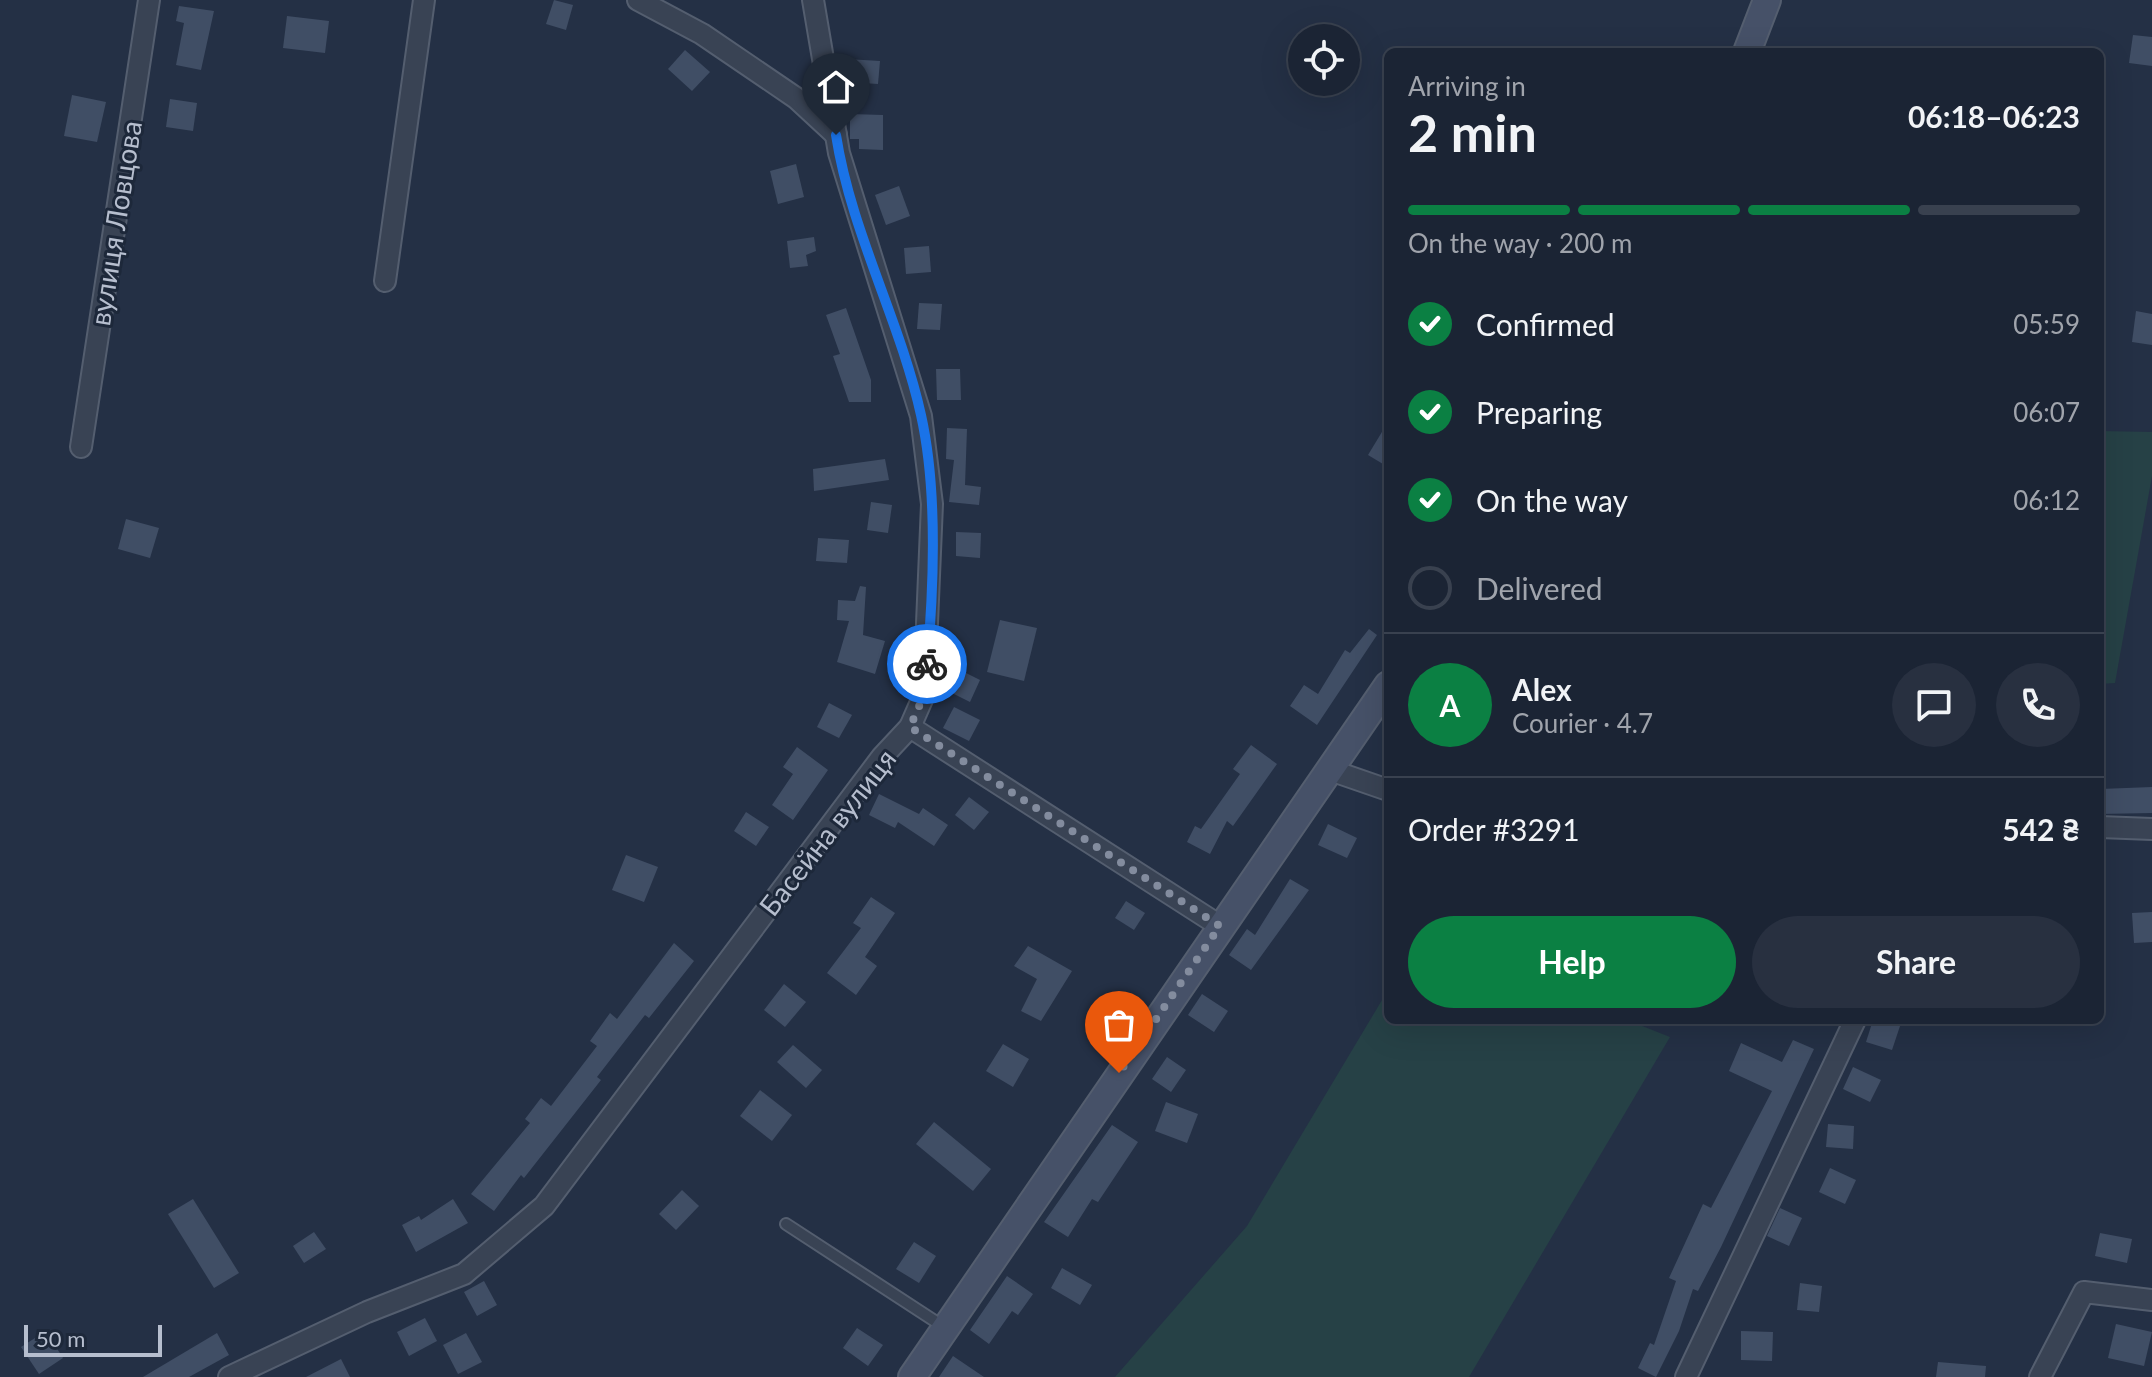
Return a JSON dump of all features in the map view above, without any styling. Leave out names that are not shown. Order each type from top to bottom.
[{"type":"main road","points":[[1749,48],[1767,0]]},
{"type":"main road","points":[[912,1377],[1384,691]]},
{"type":"street","name":"вулиця Ловцова","points":[[81,447],[149,0]]},
{"type":"street","points":[[385,281],[424,0]]},
{"type":"street","points":[[638,0],[702,34],[796,98],[836,135]]},
{"type":"street","name":"Басейна вулиця","points":[[229,1377],[367,1312],[464,1274],[544,1206],[882,757],[910,727],[924,695],[928,657],[931,489],[921,416],[897,331],[865,243],[836,135],[813,0]]},
{"type":"street","points":[[910,727],[1220,926]]},
{"type":"street","points":[[1330,770],[1384,789]]},
{"type":"street","points":[[2104,827],[2152,829]]},
{"type":"street","points":[[1686,1377],[1853,1024]]},
{"type":"street","points":[[2040,1377],[2084,1292],[2152,1300]]},
{"type":"lane","points":[[786,1224],[945,1328]]},
{"type":"green space","points":[[2104,431],[2152,432],[2152,476],[2115,683],[2104,684]]},
{"type":"green space","points":[[1384,997],[1384,1024],[1637,1024],[1670,1037],[1469,1377],[1115,1377],[1247,1226]]},
{"type":"building","points":[[554,0],[573,5],[566,30],[546,24]]},
{"type":"building","points":[[179,6],[214,11],[201,70],[176,65],[184,23],[176,21]]},
{"type":"building","points":[[287,16],[329,21],[325,53],[283,48]]},
{"type":"building","points":[[2133,35],[2152,37],[2152,66],[2129,63]]},
{"type":"building","points":[[685,50],[710,72],[692,91],[668,69]]},
{"type":"building","points":[[847,59],[880,61],[878,84],[846,82]]},
{"type":"building","points":[[72,95],[106,102],[97,142],[64,136]]},
{"type":"building","points":[[170,99],[197,103],[193,131],[166,127]]},
{"type":"building","points":[[850,114],[883,115],[883,150],[859,149],[859,139],[850,139]]},
{"type":"building","points":[[796,164],[804,197],[778,204],[770,171]]},
{"type":"building","points":[[899,186],[910,216],[886,225],[875,195]]},
{"type":"building","points":[[814,237],[816,251],[806,255],[808,266],[790,268],[787,241]]},
{"type":"building","points":[[929,246],[931,272],[906,274],[904,248]]},
{"type":"building","points":[[919,303],[942,304],[940,330],[917,329]]},
{"type":"building","points":[[846,308],[871,380],[871,402],[849,402],[833,356],[840,354],[826,315]]},
{"type":"building","points":[[2136,311],[2152,314],[2152,345],[2132,342]]},
{"type":"building","points":[[936,369],[960,369],[961,400],[937,400]]},
{"type":"building","points":[[947,428],[967,429],[965,485],[981,487],[979,505],[949,502],[954,460],[946,459]]},
{"type":"building","points":[[1384,429],[1384,465],[1368,455]]},
{"type":"building","points":[[885,459],[889,480],[814,491],[813,469]]},
{"type":"building","points":[[871,502],[892,505],[888,533],[867,530]]},
{"type":"building","points":[[126,519],[159,528],[150,558],[118,549]]},
{"type":"building","points":[[956,532],[981,533],[980,558],[956,556]]},
{"type":"building","points":[[818,538],[849,540],[847,563],[816,561]]},
{"type":"building","points":[[860,586],[866,587],[863,635],[885,641],[875,674],[837,662],[849,621],[837,620],[838,600],[855,601]]},
{"type":"building","points":[[1000,620],[1037,628],[1024,681],[987,672]]},
{"type":"building","points":[[1369,629],[1377,635],[1317,725],[1290,706],[1304,685],[1318,694],[1345,650],[1350,653]]},
{"type":"building","points":[[954,667],[980,680],[970,702],[944,689]]},
{"type":"building","points":[[829,703],[852,715],[839,738],[817,727]]},
{"type":"building","points":[[954,707],[980,720],[969,741],[943,728]]},
{"type":"building","points":[[1251,745],[1277,764],[1233,826],[1227,821],[1210,854],[1187,842],[1195,826],[1201,829],[1240,774],[1233,769]]},
{"type":"building","points":[[797,747],[828,770],[793,820],[772,805],[793,774],[783,767]]},
{"type":"building","points":[[2152,787],[2152,813],[2104,814],[2104,789]]},
{"type":"building","points":[[879,794],[919,814],[923,808],[948,825],[934,846],[898,822],[895,828],[869,815]]},
{"type":"building","points":[[969,797],[989,812],[974,830],[955,815]]},
{"type":"building","points":[[746,812],[769,827],[756,846],[734,831]]},
{"type":"building","points":[[1328,824],[1357,838],[1347,858],[1318,845]]},
{"type":"building","points":[[626,855],[658,867],[644,902],[612,890]]},
{"type":"building","points":[[1290,879],[1309,890],[1251,970],[1229,955],[1247,929],[1255,935]]},
{"type":"building","points":[[871,897],[895,913],[865,957],[877,966],[856,995],[827,973],[861,928],[853,923]]},
{"type":"building","points":[[1126,901],[1145,913],[1134,930],[1115,918]]},
{"type":"building","points":[[2152,912],[2152,942],[2134,943],[2132,913]]},
{"type":"building","points":[[674,943],[694,961],[649,1018],[645,1015],[597,1077],[601,1080],[494,1211],[471,1194],[530,1123],[525,1119],[541,1098],[551,1106],[597,1046],[590,1041],[610,1013],[617,1019]]},
{"type":"building","points":[[1028,946],[1072,971],[1041,1021],[1021,1011],[1037,979],[1014,966]]},
{"type":"building","points":[[784,984],[806,1002],[785,1027],[764,1010]]},
{"type":"building","points":[[1202,994],[1228,1011],[1214,1032],[1188,1015]]},
{"type":"building","points":[[1872,1024],[1901,1024],[1892,1050],[1866,1042]]},
{"type":"building","points":[[1793,1040],[1814,1049],[1721,1247],[1698,1291],[1693,1289],[1679,1331],[1656,1377],[1638,1368],[1650,1343],[1654,1345],[1676,1281],[1669,1278],[1703,1204],[1711,1208],[1772,1091],[1729,1071],[1741,1043],[1782,1062]]},
{"type":"building","points":[[1003,1044],[1029,1059],[1013,1087],[986,1071]]},
{"type":"building","points":[[793,1045],[822,1070],[806,1088],[777,1062]]},
{"type":"building","points":[[1167,1057],[1186,1070],[1171,1092],[1152,1079]]},
{"type":"building","points":[[1853,1067],[1881,1080],[1870,1102],[1843,1089]]},
{"type":"building","points":[[760,1090],[792,1115],[772,1141],[740,1116]]},
{"type":"building","points":[[1166,1102],[1198,1114],[1187,1143],[1155,1131]]},
{"type":"building","points":[[934,1122],[991,1169],[973,1191],[916,1144]]},
{"type":"building","points":[[1828,1124],[1854,1126],[1853,1149],[1826,1147]]},
{"type":"building","points":[[1112,1125],[1138,1142],[1098,1202],[1092,1199],[1068,1237],[1044,1222]]},
{"type":"building","points":[[1830,1168],[1856,1180],[1845,1204],[1819,1192]]},
{"type":"building","points":[[682,1190],[699,1206],[676,1230],[659,1214]]},
{"type":"building","points":[[193,1199],[239,1273],[214,1288],[168,1214]]},
{"type":"building","points":[[453,1199],[468,1223],[416,1252],[402,1225],[419,1216],[421,1220]]},
{"type":"building","points":[[1780,1208],[1802,1218],[1789,1246],[1767,1236]]},
{"type":"building","points":[[314,1232],[326,1249],[304,1263],[293,1246]]},
{"type":"building","points":[[2100,1233],[2132,1239],[2127,1263],[2095,1256]]},
{"type":"building","points":[[914,1242],[936,1256],[919,1283],[896,1269]]},
{"type":"building","points":[[1062,1268],[1092,1285],[1080,1305],[1051,1288]]},
{"type":"building","points":[[1007,1276],[1033,1294],[1018,1315],[1012,1311],[989,1344],[970,1330]]},
{"type":"building","points":[[484,1281],[497,1305],[477,1316],[464,1292]]},
{"type":"building","points":[[1800,1283],[1822,1286],[1819,1312],[1797,1310]]},
{"type":"building","points":[[425,1318],[437,1341],[409,1356],[397,1332]]},
{"type":"building","points":[[2116,1324],[2152,1332],[2144,1366],[2108,1358]]},
{"type":"building","points":[[857,1328],[883,1345],[868,1366],[843,1348]]},
{"type":"building","points":[[46,1331],[63,1358],[39,1374],[21,1347]]},
{"type":"building","points":[[1741,1331],[1773,1332],[1772,1361],[1741,1360]]},
{"type":"building","points":[[217,1333],[229,1355],[189,1377],[143,1377]]},
{"type":"building","points":[[466,1333],[482,1362],[458,1374],[443,1345]]},
{"type":"building","points":[[953,1356],[984,1377],[939,1377]]},
{"type":"building","points":[[341,1359],[350,1377],[306,1377]]},
{"type":"building","points":[[1938,1362],[1986,1366],[1985,1377],[1936,1377]]},
{"type":"way so far","points":[[927,664],[924,695],[910,727],[1220,926],[1119,1073]]},
{"type":"route","points":[[836,135],[865,243],[897,331],[921,416],[932,504],[927,664]]}]
